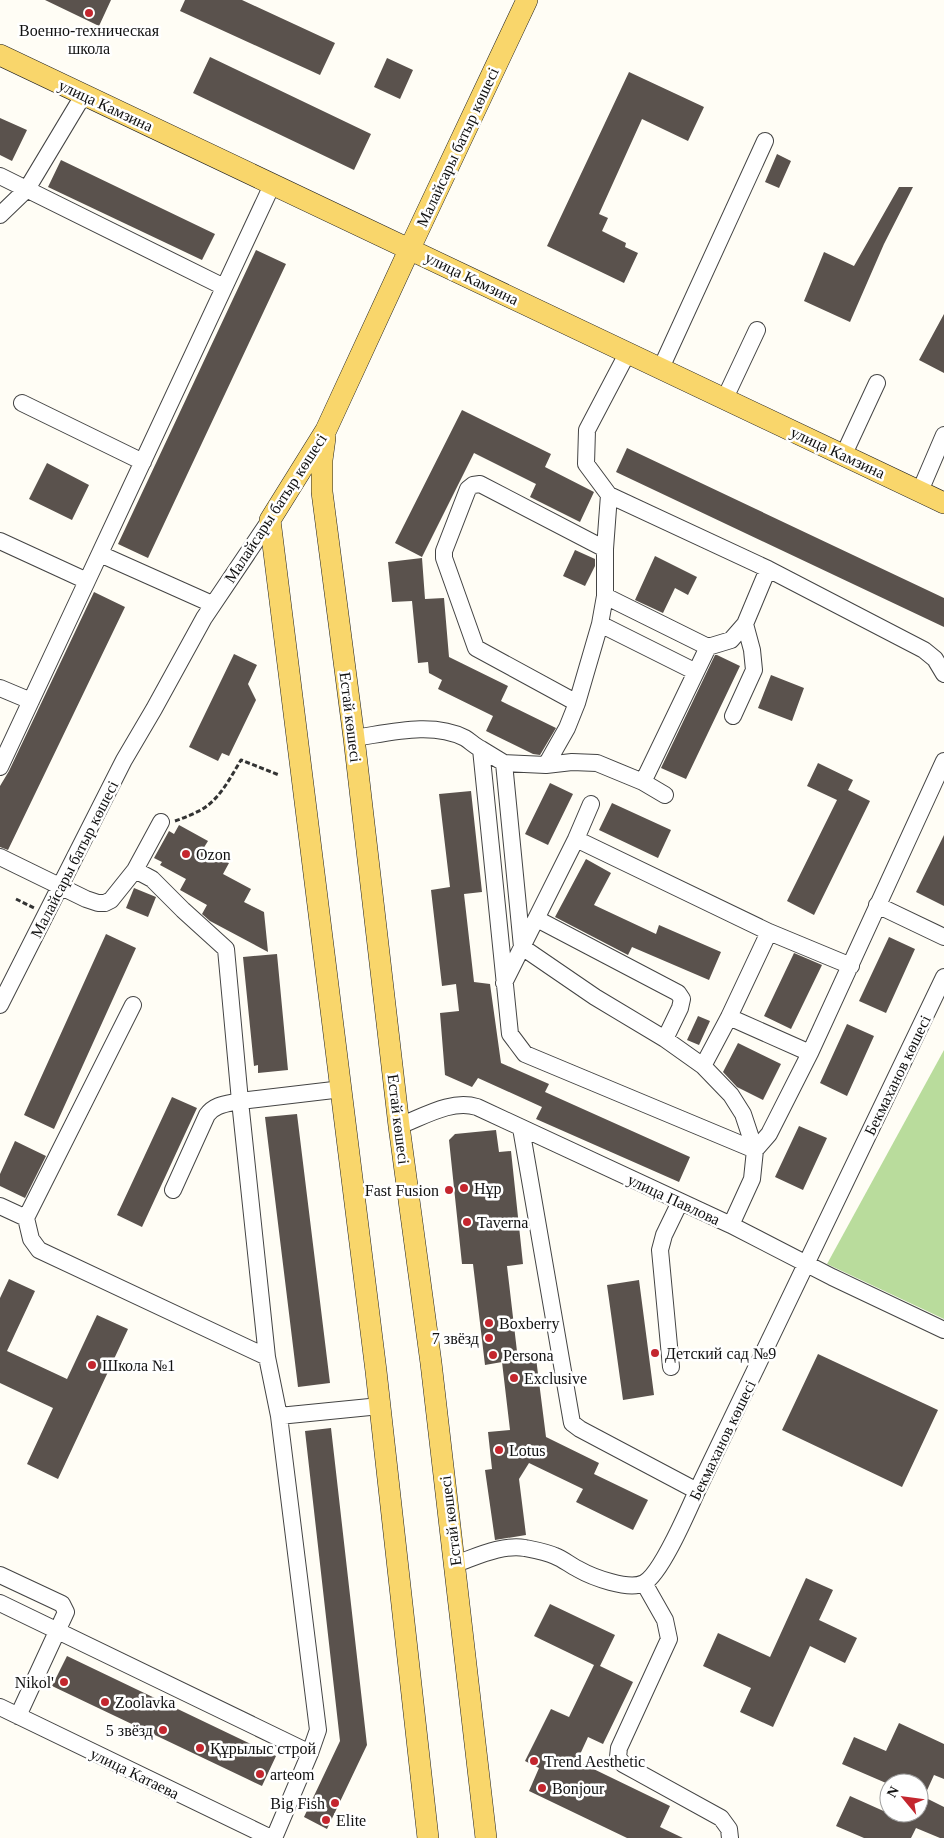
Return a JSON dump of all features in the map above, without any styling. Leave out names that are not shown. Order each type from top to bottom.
[{"type":"main road","name":"Малайсары батыр көшесі","points":[[270,520],[326,430],[527,0]]},
{"type":"main road","name":"улица Камзина","points":[[0,54],[944,503]]},
{"type":"main road","name":"Естай көшесі","points":[[326,430],[322,460],[322,484],[400,1126],[431,1363],[486,1838]]},
{"type":"main road","points":[[270,520],[342,1089],[380,1406],[428,1838]]},
{"type":"street","points":[[0,215],[27,189],[84,94]]},
{"type":"street","points":[[661,368],[765,141]]},
{"type":"street","points":[[0,176],[224,287]]},
{"type":"street","points":[[0,767],[273,183]]},
{"type":"street","points":[[725,398],[757,330]]},
{"type":"street","points":[[628,352],[587,430],[586,464],[609,495],[768,569],[924,650],[935,659],[944,674]]},
{"type":"street","points":[[844,454],[877,384]]},
{"type":"street","points":[[22,403],[143,462]]},
{"type":"street","points":[[920,491],[944,435]]},
{"type":"street","points":[[577,703],[476,648],[444,558],[444,551],[468,489],[473,485],[480,484],[605,548]]},
{"type":"street","points":[[546,765],[568,728],[600,624],[604,596],[609,495]]},
{"type":"street","name":"Малайсары батыр көшесі","points":[[0,1005],[124,760],[212,604],[270,520]]},
{"type":"street","points":[[0,541],[87,581]]},
{"type":"street","points":[[100,554],[212,604]]},
{"type":"street","points":[[604,596],[708,647],[731,640],[745,624],[768,569]]},
{"type":"street","points":[[600,624],[696,672]]},
{"type":"street","points":[[733,716],[754,670],[752,650],[745,624]]},
{"type":"street","points":[[643,782],[708,647]]},
{"type":"street","points":[[0,688],[31,702]]},
{"type":"street","points":[[354,738],[424,729],[442,732],[464,738],[504,763],[546,765],[572,762],[597,763],[643,782],[665,795]]},
{"type":"street","points":[[481,749],[510,1034],[525,1054],[755,1150]]},
{"type":"street","points":[[755,1150],[769,1134],[810,1053],[944,761]]},
{"type":"street","points":[[504,763],[522,948]]},
{"type":"street","points":[[504,983],[576,839],[591,804]]},
{"type":"street","points":[[0,857],[86,899],[105,903],[111,900],[135,870],[159,826]]},
{"type":"street","points":[[576,839],[769,932],[851,966]]},
{"type":"street","points":[[135,870],[152,879],[226,949],[267,1357],[280,1416],[318,1730],[273,1838]]},
{"type":"street","points":[[877,905],[944,937]]},
{"type":"street","points":[[537,919],[678,993],[682,1000],[680,1008],[665,1039]]},
{"type":"street","points":[[703,1066],[729,1017],[769,932]]},
{"type":"street","points":[[522,948],[595,997],[665,1039],[703,1066],[731,1095],[743,1114],[755,1150],[752,1179],[731,1225]]},
{"type":"street","name":"Бекмаханов көшесі","points":[[644,1583],[657,1572],[698,1491],[944,977]]},
{"type":"street","points":[[133,1005],[26,1218],[31,1239],[39,1250],[267,1357]]},
{"type":"street","points":[[729,1017],[810,1053]]},
{"type":"street","points":[[172,1190],[211,1110],[218,1106],[240,1101],[342,1089]]},
{"type":"street","name":"улица Павлова","points":[[400,1126],[446,1108],[468,1104],[731,1225],[806,1264],[944,1330]]},
{"type":"street","points":[[521,1128],[572,1423],[698,1491]]},
{"type":"street","points":[[671,1367],[660,1250],[664,1235],[680,1202]]},
{"type":"street","points":[[0,1206],[26,1218]]},
{"type":"street","points":[[280,1416],[380,1406]]},
{"type":"street","points":[[455,1564],[503,1549],[523,1548],[556,1556],[597,1578],[632,1585],[644,1583],[665,1620],[668,1639],[619,1748],[618,1757],[623,1764],[721,1818],[729,1829],[730,1838]]},
{"type":"street","points":[[0,1575],[62,1604],[66,1612],[18,1716]]},
{"type":"street","points":[[0,1603],[310,1753]]},
{"type":"street","name":"улица Катаева","points":[[0,1708],[273,1838]]},
{"type":"path","points":[[159,826],[202,809],[211,802],[220,793],[241,760],[279,775]]},
{"type":"green space","points":[[944,1050],[944,1319],[827,1264]]},
{"type":"building","name":"Военно-техническая школа","points":[[45,0],[111,0],[99,26]]},
{"type":"building","points":[[185,0],[242,0],[335,43],[320,75],[180,11]]},
{"type":"building","points":[[210,57],[371,134],[354,170],[193,93]]},
{"type":"building","points":[[387,58],[413,70],[400,99],[374,87]]},
{"type":"building","points":[[629,72],[704,107],[688,141],[642,119],[599,214],[608,218],[602,231],[626,243],[625,247],[638,253],[624,283],[547,246]]},
{"type":"building","points":[[0,118],[27,130],[12,161],[0,155]]},
{"type":"building","points":[[777,154],[791,161],[779,188],[765,182]]},
{"type":"building","points":[[61,160],[215,234],[202,260],[48,187]]},
{"type":"building","points":[[899,187],[913,187],[884,244],[850,322],[804,301],[824,252],[854,266]]},
{"type":"building","points":[[256,250],[286,264],[148,558],[118,544]]},
{"type":"building","points":[[944,314],[944,373],[919,360]]},
{"type":"building","points":[[462,410],[551,454],[545,467],[594,492],[580,522],[530,497],[536,484],[474,453],[422,557],[395,543]]},
{"type":"building","points":[[627,448],[944,598],[944,627],[616,472]]},
{"type":"building","points":[[47,463],[89,485],[72,520],[29,499]]},
{"type":"building","points":[[575,550],[595,559],[595,566],[585,586],[563,576]]},
{"type":"building","points":[[655,556],[697,577],[688,595],[675,588],[663,613],[635,600]]},
{"type":"building","points":[[422,558],[425,599],[444,598],[449,657],[508,686],[501,701],[556,728],[540,755],[533,754],[486,731],[493,716],[438,689],[442,680],[429,673],[428,662],[418,663],[412,601],[392,602],[388,562]]},
{"type":"building","points":[[94,592],[125,607],[8,850],[0,847],[0,786],[9,771]]},
{"type":"building","points":[[234,654],[257,665],[248,684],[256,700],[229,756],[222,753],[218,761],[189,747]]},
{"type":"building","points":[[715,655],[740,666],[686,779],[661,768]]},
{"type":"building","points":[[771,675],[804,688],[792,721],[758,708]]},
{"type":"building","points":[[818,763],[853,780],[848,790],[870,801],[814,915],[787,901],[837,800],[807,786]]},
{"type":"building","points":[[550,783],[573,794],[548,845],[525,834]]},
{"type":"building","points":[[471,791],[482,892],[464,894],[474,982],[490,984],[501,1063],[549,1084],[545,1092],[690,1157],[679,1182],[536,1119],[542,1107],[478,1078],[472,1087],[445,1075],[440,1013],[459,1011],[456,984],[442,986],[431,890],[450,887],[439,794]]},
{"type":"building","points":[[612,803],[671,830],[658,858],[599,830]]},
{"type":"building","points":[[179,825],[208,841],[203,849],[229,863],[223,874],[251,889],[244,902],[264,912],[268,952],[210,921],[202,914],[207,905],[180,890],[186,879],[160,865],[162,862],[154,858],[169,831],[174,834]]},
{"type":"building","points":[[944,835],[944,906],[916,892]]},
{"type":"building","points":[[586,859],[611,873],[594,905],[656,934],[659,925],[721,952],[709,980],[632,947],[628,955],[555,917]]},
{"type":"building","points":[[134,888],[156,897],[148,917],[126,908]]},
{"type":"building","points":[[106,934],[136,948],[54,1129],[24,1115]]},
{"type":"building","points":[[889,937],[915,949],[886,1013],[859,1001]]},
{"type":"building","points":[[794,953],[822,965],[791,1029],[764,1016]]},
{"type":"building","points":[[277,954],[288,1070],[258,1073],[258,1065],[254,1066],[243,957]]},
{"type":"building","points":[[698,1016],[710,1021],[699,1045],[687,1040]]},
{"type":"building","points":[[847,1024],[874,1036],[847,1096],[820,1083]]},
{"type":"building","points":[[738,1043],[781,1064],[763,1100],[737,1087],[723,1072]]},
{"type":"building","points":[[172,1097],[197,1108],[142,1227],[117,1215]]},
{"type":"building","points":[[297,1114],[330,1383],[298,1387],[265,1117]]},
{"type":"building","points":[[799,1126],[827,1138],[803,1190],[775,1177]]},
{"type":"building","points":[[496,1130],[499,1152],[511,1151],[523,1264],[507,1266],[518,1360],[536,1358],[546,1437],[599,1463],[594,1474],[648,1500],[633,1530],[576,1502],[583,1489],[529,1463],[519,1479],[526,1535],[495,1540],[485,1470],[492,1469],[488,1432],[510,1430],[502,1362],[485,1365],[473,1264],[462,1264],[449,1140],[455,1134]]},
{"type":"building","points":[[15,1141],[46,1156],[25,1198],[0,1186],[0,1174]]},
{"type":"building","name":"Школа №1","points":[[9,1279],[35,1291],[7,1351],[67,1379],[97,1315],[128,1329],[58,1479],[27,1464],[53,1408],[0,1383],[0,1298]]},
{"type":"building","points":[[639,1280],[654,1395],[623,1400],[607,1285]]},
{"type":"building","points":[[818,1354],[938,1410],[902,1487],[782,1430]]},
{"type":"building","points":[[331,1428],[367,1745],[327,1829],[304,1817],[340,1741],[305,1431]]},
{"type":"building","points":[[806,1578],[833,1590],[819,1620],[857,1638],[845,1663],[810,1646],[773,1727],[740,1712],[751,1688],[703,1666],[718,1633],[770,1657]]},
{"type":"building","points":[[550,1604],[615,1635],[600,1666],[633,1682],[603,1744],[588,1737],[577,1761],[670,1806],[660,1827],[683,1838],[627,1838],[529,1791],[539,1768],[525,1761],[551,1709],[569,1717],[594,1665],[534,1636]]},
{"type":"building","points":[[67,1656],[276,1756],[262,1786],[52,1686]]},
{"type":"building","points":[[899,1723],[944,1744],[944,1779],[934,1775],[929,1786],[929,1773],[879,1773],[879,1780],[842,1764],[854,1737],[886,1751]]},
{"type":"building","points":[[850,1796],[879,1809],[879,1823],[929,1823],[929,1800],[944,1807],[944,1838],[916,1828],[911,1838],[864,1838],[836,1826]]},
{"type":"place","name":"Военно-техническая школа","points":[[89,13]]},
{"type":"place","name":"Ozon","points":[[186,854]]},
{"type":"place","name":"Нұр","points":[[464,1188]]},
{"type":"place","name":"Fast Fusion","points":[[449,1190]]},
{"type":"place","name":"Taverna","points":[[467,1222]]},
{"type":"place","name":"Boxberry","points":[[489,1323]]},
{"type":"place","name":"7 звёзд","points":[[489,1338]]},
{"type":"place","name":"Детский сад №9","points":[[655,1353]]},
{"type":"place","name":"Persona","points":[[493,1355]]},
{"type":"place","name":"Школа №1","points":[[92,1365]]},
{"type":"place","name":"Exclusive","points":[[514,1378]]},
{"type":"place","name":"Lotus","points":[[499,1450]]},
{"type":"place","name":"Nikol'","points":[[64,1682]]},
{"type":"place","name":"Zoolavka","points":[[105,1702]]},
{"type":"place","name":"5 звёзд","points":[[163,1730]]},
{"type":"place","name":"Құрылыс строй","points":[[200,1748]]},
{"type":"place","name":"Trend Aesthetic","points":[[534,1761]]},
{"type":"place","name":"arteom","points":[[260,1774]]},
{"type":"place","name":"Bonjour","points":[[542,1788]]},
{"type":"place","name":"Big Fish","points":[[335,1803]]},
{"type":"place","name":"Elite","points":[[326,1820]]}]
